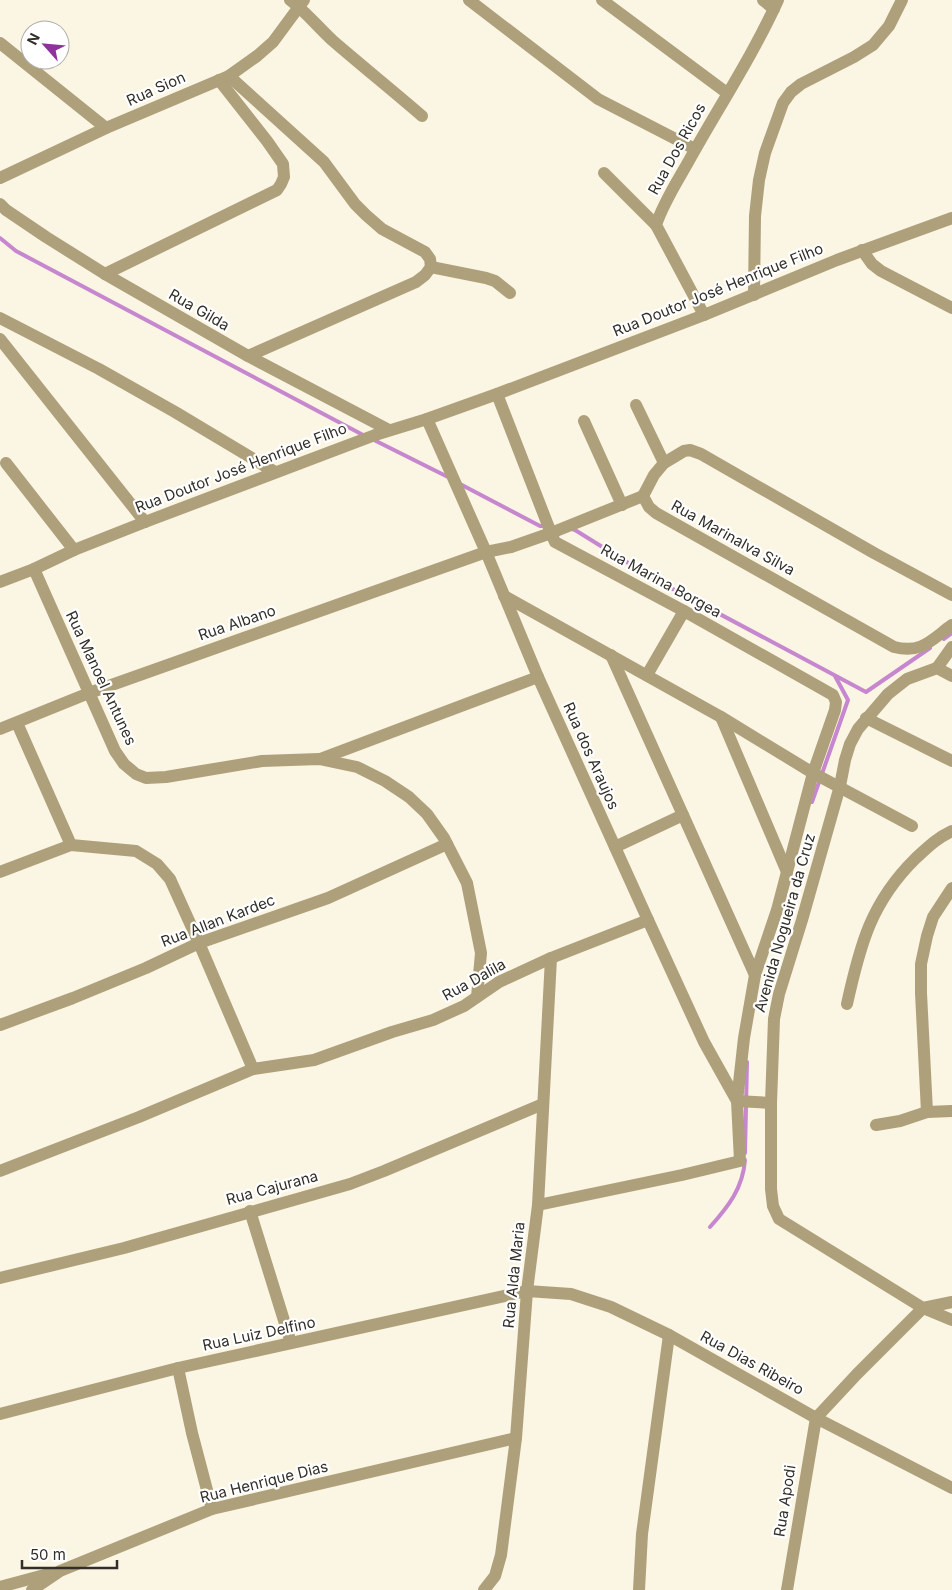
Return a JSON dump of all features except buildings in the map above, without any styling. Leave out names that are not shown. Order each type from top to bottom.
[{"type":"street","points":[[469,0],[598,99],[695,150]]},
{"type":"street","points":[[602,0],[727,93]]},
{"type":"street","points":[[764,0],[776,5]]},
{"type":"street","points":[[754,295],[755,216],[759,180],[765,153],[783,103],[791,92],[801,84],[854,57],[873,45],[889,26],[902,0]]},
{"type":"street","points":[[297,2],[316,25],[422,116]]},
{"type":"street","name":"Rua Sion","points":[[0,178],[106,128],[224,78],[258,56],[273,42],[297,2]]},
{"type":"street","name":"Rua Dos Ricos","points":[[656,225],[668,197],[748,60],[776,5]]},
{"type":"street","points":[[0,42],[106,128]]},
{"type":"street","points":[[105,274],[277,190],[282,184],[284,177],[283,164],[224,78]]},
{"type":"street","points":[[224,78],[324,162],[355,204],[382,229],[425,252],[430,259],[431,267],[416,282],[248,356]]},
{"type":"street","points":[[604,172],[656,225],[704,315]]},
{"type":"street","name":"Rua Gilda","points":[[0,204],[46,238],[105,274],[248,356],[389,430]]},
{"type":"street","name":"Rua Doutor José Henrique Filho","points":[[0,582],[145,522],[375,435],[498,394],[704,315],[862,250],[952,218]]},
{"type":"street","points":[[862,250],[872,264],[882,271],[952,308]]},
{"type":"street","points":[[431,267],[486,278],[495,281],[510,293]]},
{"type":"street","points":[[0,318],[99,369],[276,472]]},
{"type":"street","points":[[0,339],[145,522]]},
{"type":"street","points":[[498,394],[555,528]]},
{"type":"street","points":[[636,405],[664,463]]},
{"type":"street","name":"Rua dos Araujos","points":[[427,419],[486,552],[538,677],[704,1042],[741,1101]]},
{"type":"street","points":[[584,421],[622,504]]},
{"type":"street","points":[[486,552],[511,548],[555,528],[643,496],[654,475],[664,463],[684,451],[690,450],[701,454],[874,553],[952,595]]},
{"type":"street","points":[[6,463],[74,550]]},
{"type":"street","name":"Rua Marinalva Silva","points":[[643,496],[649,507],[656,513],[894,647],[905,650],[919,648],[952,625]]},
{"type":"street","name":"Rua Marina Borgea","points":[[555,528],[555,542],[684,611],[819,687]]},
{"type":"street","name":"Rua Albano","points":[[0,729],[89,692],[486,552]]},
{"type":"street","name":"Rua Manoel Antunes","points":[[34,569],[115,751],[124,764],[136,774],[146,778],[166,777],[262,761],[319,759],[357,767],[393,786],[409,797],[426,814],[447,844],[467,883],[481,953],[478,997]]},
{"type":"street","points":[[504,596],[912,826]]},
{"type":"street","points":[[647,675],[684,611]]},
{"type":"street","points":[[952,647],[937,668],[952,676]]},
{"type":"street","points":[[611,655],[755,975]]},
{"type":"street","name":"Avenida Nogueira da Cruz","points":[[937,668],[907,679],[888,694],[866,718],[850,744],[802,920],[779,994],[774,1019],[768,1103],[771,1189],[773,1206],[780,1219],[923,1308],[952,1320]]},
{"type":"street","points":[[319,759],[538,677]]},
{"type":"street","name":"Avenida Nogueira da Cruz","points":[[538,1205],[740,1161],[744,1038],[755,975],[777,910],[815,773],[835,710],[836,702],[833,695],[819,687]]},
{"type":"street","points":[[721,717],[787,872]]},
{"type":"street","points":[[866,718],[952,761]]},
{"type":"street","points":[[17,723],[71,845]]},
{"type":"street","points":[[615,847],[683,815]]},
{"type":"street","points":[[847,1004],[864,936],[874,913],[886,893],[902,872],[937,838],[952,831]]},
{"type":"street","name":"Rua Allan Kardec","points":[[0,1025],[73,998],[200,943],[328,898],[447,844]]},
{"type":"street","points":[[0,872],[71,845],[136,852],[156,864],[170,879],[200,943],[253,1069]]},
{"type":"street","points":[[927,1112],[921,1001],[922,964],[927,936],[933,917],[952,888]]},
{"type":"street","name":"Rua Dalila","points":[[0,1171],[165,1107],[253,1069],[314,1060],[392,1032],[433,1020],[464,1006],[499,982],[551,958],[648,920]]},
{"type":"street","name":"Rua Alda Maria","points":[[484,1590],[495,1576],[501,1555],[516,1438],[527,1291],[538,1205],[551,958]]},
{"type":"street","points":[[741,1101],[768,1103]]},
{"type":"street","name":"Rua Cajurana","points":[[0,1278],[124,1248],[350,1184],[543,1104]]},
{"type":"street","points":[[876,1125],[900,1121],[927,1112],[952,1111]]},
{"type":"street","points":[[250,1211],[290,1344]]},
{"type":"street","name":"Rua Dias Ribeiro","points":[[527,1291],[571,1294],[611,1307],[668,1335],[816,1418],[952,1488]]},
{"type":"street","name":"Rua Luiz Delfino","points":[[0,1414],[178,1368],[527,1291]]},
{"type":"street","points":[[816,1418],[923,1308],[952,1302]]},
{"type":"street","points":[[638,1590],[642,1534],[668,1335]]},
{"type":"street","points":[[178,1368],[192,1433],[212,1509]]},
{"type":"street","name":"Rua Apodi","points":[[787,1590],[816,1418]]},
{"type":"street","name":"Rua Henrique Dias","points":[[32,1590],[60,1571],[212,1509],[516,1438]]},
{"type":"street","points":[[0,1587],[60,1571]]},
{"type":"waterway","points":[[0,238],[16,251],[365,436]]},
{"type":"waterway","points":[[374,440],[450,478]]},
{"type":"waterway","points":[[460,484],[540,526],[546,526]]},
{"type":"waterway","points":[[572,529],[654,579],[866,692],[930,648]]},
{"type":"waterway","points":[[944,639],[952,633]]},
{"type":"waterway","points":[[812,802],[848,700],[835,676]]},
{"type":"waterway","points":[[745,1153],[747,1062]]},
{"type":"waterway","points":[[710,1227],[734,1196],[744,1170],[745,1160]]}]
